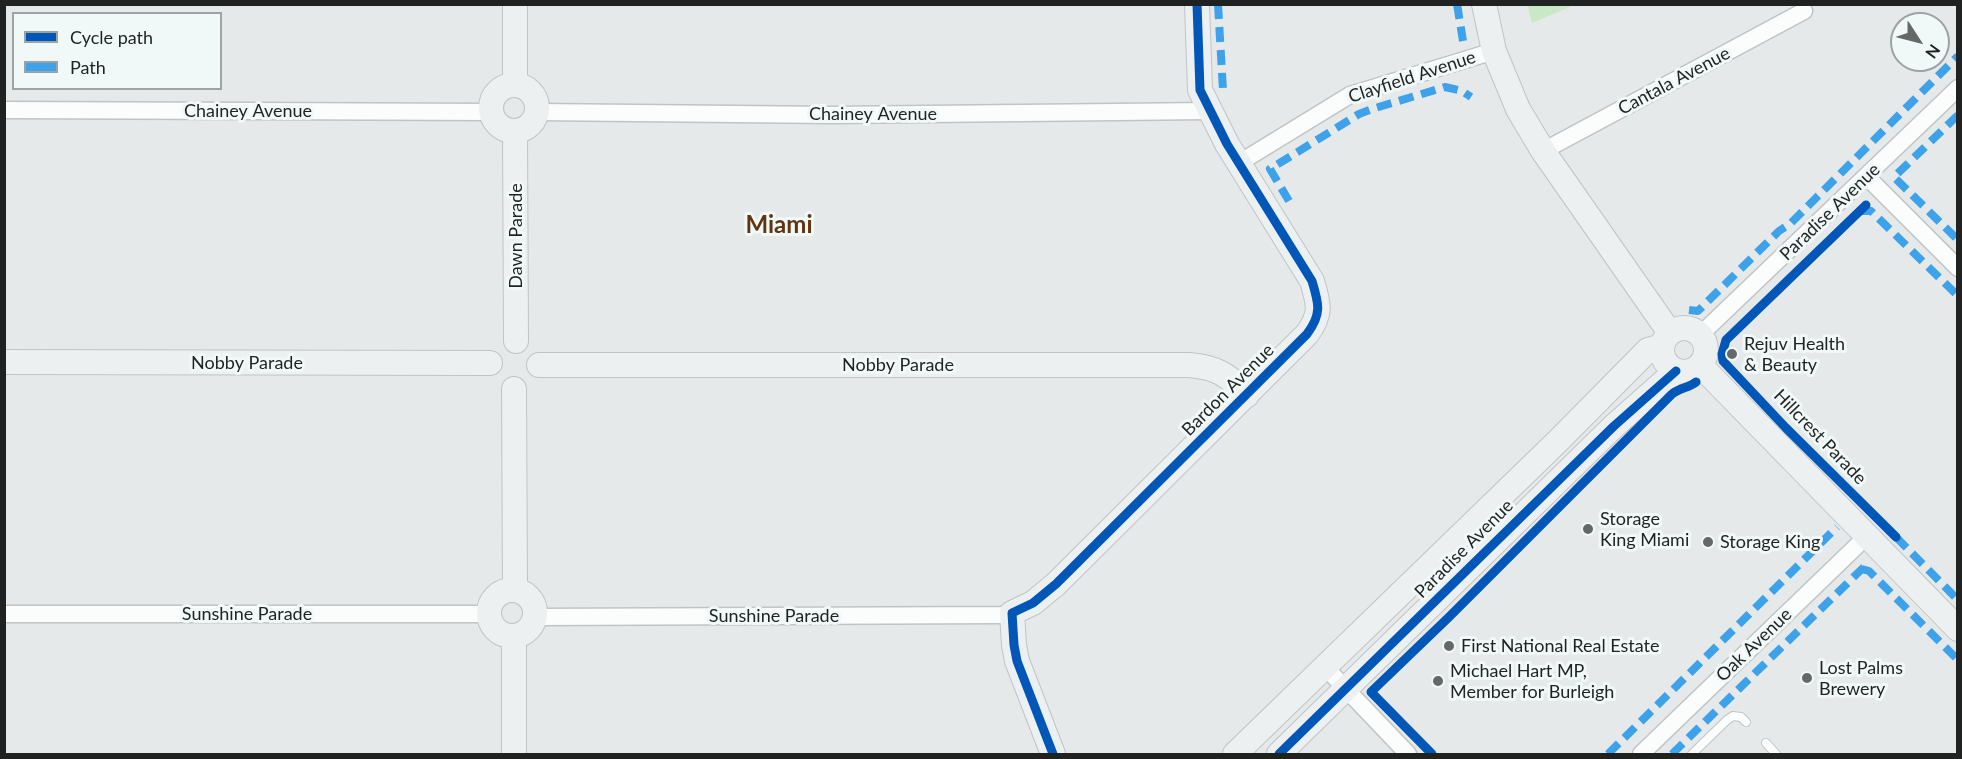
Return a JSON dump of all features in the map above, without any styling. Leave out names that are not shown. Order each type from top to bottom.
[{"type":"street","points":[[515,4],[515,84]]},
{"type":"street","name":"Bardon Avenue","points":[[1012,613],[1033,603],[1056,584],[1307,334],[1315,323],[1318,299],[1312,281],[1239,164],[1209,111],[1199,87],[1197,4]]},
{"type":"street","points":[[1484,4],[1494,51],[1518,109],[1666,339],[1663,358],[1666,364],[1676,371],[1689,372],[1700,365],[1706,353],[1706,347],[1700,335],[1689,328],[1683,328],[1666,339]]},
{"type":"street","name":"Cantala Avenue","points":[[1543,151],[1804,11]]},
{"type":"street","name":"Clayfield Avenue","points":[[1239,164],[1350,95],[1494,51]]},
{"type":"street","points":[[515,84],[531,91],[537,104],[533,122],[515,131],[503,129],[495,122],[491,112],[492,100],[498,90],[515,84]]},
{"type":"street","name":"Paradise Avenue","points":[[1700,335],[1958,88]]},
{"type":"street","name":"Chainey Avenue","points":[[4,110],[491,112]]},
{"type":"street","name":"Chainey Avenue","points":[[537,112],[833,115],[1209,111]]},
{"type":"street","name":"Dawn Parade","points":[[515,131],[516,341]]},
{"type":"street","points":[[1867,177],[1958,268]]},
{"type":"street","name":"Paradise Avenue","points":[[1234,754],[1648,350],[1666,339]]},
{"type":"street","points":[[516,341],[525,343],[531,348],[539,365],[534,378],[528,384],[514,389],[503,385],[495,378],[490,363],[498,347],[506,342],[516,341]]},
{"type":"street","name":"Nobby Parade","points":[[4,362],[490,363]]},
{"type":"street","name":"Nobby Parade","points":[[539,365],[1189,365],[1206,366],[1219,371],[1246,395]]},
{"type":"street","name":"Hillcrest Parade","points":[[1700,365],[1958,629]]},
{"type":"street","name":"Paradise Avenue","points":[[1279,754],[1636,404],[1676,371]]},
{"type":"street","points":[[514,389],[515,590]]},
{"type":"street","name":"Oak Avenue","points":[[1641,754],[1867,536]]},
{"type":"street","points":[[515,590],[530,597],[534,604],[536,617],[526,633],[514,636],[501,634],[493,627],[489,614],[490,605],[496,596],[515,590]]},
{"type":"street","points":[[1012,613],[1017,661],[1053,754]]},
{"type":"street","name":"Sunshine Parade","points":[[536,617],[989,615],[1012,613]]},
{"type":"street","name":"Sunshine Parade","points":[[4,614],[489,614]]},
{"type":"street","points":[[514,636],[514,754]]},
{"type":"street","points":[[1325,667],[1408,754]]},
{"type":"lane","points":[[1692,754],[1733,716],[1741,717],[1746,722]]},
{"type":"lane","points":[[1766,743],[1776,754]]},
{"type":"green space","points":[[1527,4],[1574,4],[1574,5],[1532,23]]},
{"type":"marked path","points":[[1218,4],[1223,90]]},
{"type":"marked path","points":[[1457,4],[1463,41]]},
{"type":"marked path","points":[[1689,310],[1698,311],[1779,231],[1790,224],[1958,56]]},
{"type":"marked path","points":[[1289,201],[1270,169],[1359,114],[1445,87],[1462,91],[1471,97]]},
{"type":"marked path","points":[[1958,115],[1894,177],[1958,240]]},
{"type":"marked path","points":[[1859,211],[1871,211],[1958,296]]},
{"type":"marked path","points":[[1608,754],[1837,527]]},
{"type":"marked path","points":[[1896,537],[1958,600]]},
{"type":"marked path","points":[[1672,754],[1865,566]]},
{"type":"marked path","points":[[1862,569],[1869,571],[1958,660]]},
{"type":"cycle path","points":[[1053,754],[1017,661],[1012,613],[1033,603],[1056,584],[1307,334],[1317,315],[1318,309],[1312,281],[1227,144],[1200,90],[1197,4]]},
{"type":"cycle path","points":[[1866,205],[1726,340],[1722,354],[1723,361],[1786,428],[1896,537]]},
{"type":"cycle path","points":[[1279,754],[1614,426],[1676,371]]},
{"type":"cycle path","points":[[1432,754],[1371,692],[1672,394],[1696,382]]},
{"type":"place","name":"Rejuv Health & Beauty","points":[[1732,354]]},
{"type":"place","name":"Storage King Miami","points":[[1588,529]]},
{"type":"place","name":"Storage King","points":[[1708,542]]},
{"type":"place","name":"First National Real Estate","points":[[1449,646]]},
{"type":"place","name":"Lost Palms Brewery","points":[[1807,678]]},
{"type":"place","name":"Michael Hart MP, Member for Burleigh","points":[[1438,681]]},
{"type":"district","name":"Miami","points":[[779,225]]}]
